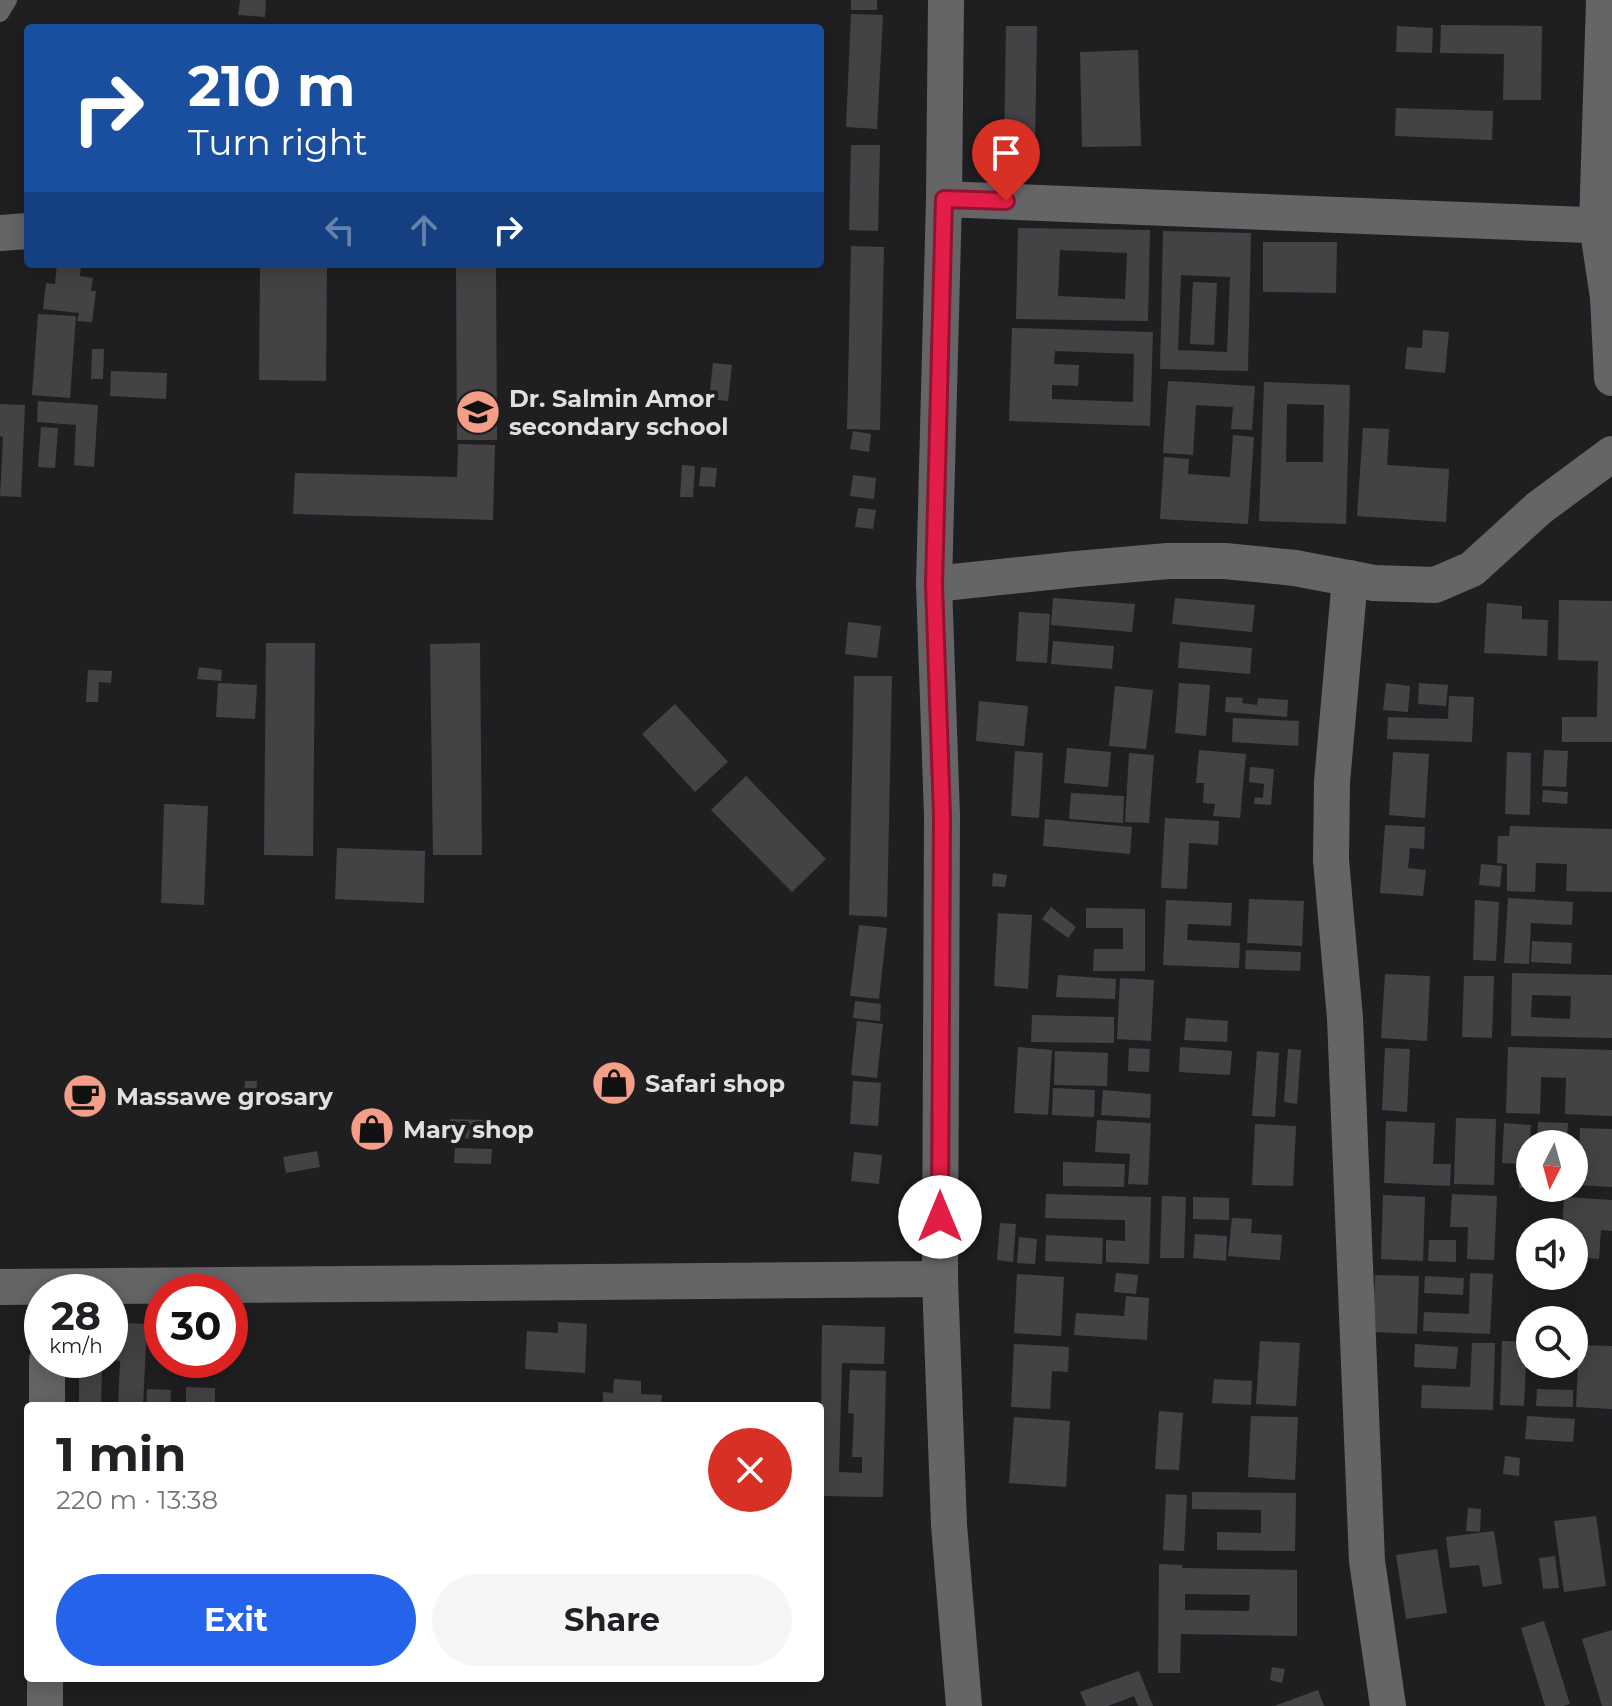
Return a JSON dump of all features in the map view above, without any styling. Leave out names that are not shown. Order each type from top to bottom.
[{"type":"street","points":[[946,0],[934,584],[942,816],[940,1279],[949,1525],[964,1706]]},
{"type":"street","points":[[1604,0],[1604,226],[1612,378]]},
{"type":"street","points":[[944,199],[1604,226]]},
{"type":"street","points":[[0,233],[24,231]]},
{"type":"street","points":[[934,584],[1168,561],[1225,561],[1413,586],[1435,585],[1472,569],[1539,508],[1612,454]]},
{"type":"street","points":[[1350,578],[1332,782],[1331,860],[1345,1018],[1367,1561],[1388,1706]]},
{"type":"street","points":[[128,1288],[940,1279]]},
{"type":"street","points":[[0,1287],[24,1288]]},
{"type":"street","points":[[47,1378],[47,1402]]},
{"type":"street","points":[[45,1682],[45,1706]]},
{"type":"lane","points":[[0,13],[8,0]]},
{"type":"building","points":[[240,0],[266,0],[265,17],[238,15]]},
{"type":"building","points":[[851,0],[877,0],[877,10],[851,10]]},
{"type":"building","points":[[851,14],[883,15],[877,129],[846,127]]},
{"type":"building","points":[[1441,25],[1542,26],[1541,100],[1503,100],[1504,54],[1440,53]]},
{"type":"building","points":[[1006,26],[1037,26],[1035,149],[1004,149]]},
{"type":"building","points":[[1397,26],[1433,28],[1432,53],[1396,52]]},
{"type":"building","points":[[1138,50],[1141,146],[1082,147],[1080,52]]},
{"type":"building","points":[[1396,108],[1493,111],[1492,140],[1395,136]]},
{"type":"building","points":[[851,145],[880,145],[878,231],[849,230]]},
{"type":"building","points":[[1018,228],[1150,230],[1148,321],[1016,319]],"holes":[[[1060,250],[1127,253],[1125,299],[1058,296]]]},
{"type":"building","points":[[1163,231],[1251,233],[1248,371],[1160,369]],"holes":[[[1181,275],[1230,277],[1227,352],[1178,350]]]},
{"type":"building","points":[[1263,242],[1337,242],[1336,293],[1263,292]]},
{"type":"building","points":[[851,246],[884,247],[880,430],[847,429]]},
{"type":"building","points":[[57,268],[81,268],[80,276],[93,278],[91,291],[96,291],[92,322],[77,321],[79,313],[43,309],[46,283],[55,284]]},
{"type":"building","points":[[260,268],[327,268],[326,381],[259,380]]},
{"type":"building","points":[[456,268],[496,268],[497,440],[457,440]]},
{"type":"building","points":[[1193,282],[1217,283],[1214,345],[1190,344]]},
{"type":"building","points":[[38,314],[76,316],[70,398],[32,395]]},
{"type":"building","points":[[1012,328],[1153,332],[1150,426],[1009,421]],"holes":[[[1055,351],[1134,354],[1133,402],[1052,399],[1052,385],[1078,386],[1079,365],[1054,364]]]},
{"type":"building","points":[[1423,330],[1449,332],[1445,373],[1405,369],[1407,347],[1422,348]]},
{"type":"building","points":[[92,349],[104,349],[103,379],[91,379]]},
{"type":"building","points":[[713,363],[732,365],[728,401],[709,399]]},
{"type":"building","points":[[111,371],[167,373],[166,399],[110,396]]},
{"type":"building","points":[[1168,381],[1255,386],[1252,430],[1231,429],[1233,407],[1196,405],[1193,455],[1163,453]]},
{"type":"building","points":[[1264,382],[1350,385],[1346,524],[1259,521]],"holes":[[[1287,404],[1324,405],[1323,462],[1286,462]]]},
{"type":"building","points":[[38,401],[98,405],[94,467],[74,465],[76,425],[37,422]]},
{"type":"building","points":[[0,404],[25,405],[21,497],[0,496],[3,437],[0,436]]},
{"type":"building","points":[[41,427],[58,428],[55,468],[38,467]]},
{"type":"building","points":[[1363,428],[1389,429],[1387,465],[1449,469],[1446,522],[1357,516]]},
{"type":"building","points":[[853,431],[871,434],[869,452],[850,449]]},
{"type":"building","points":[[1233,435],[1254,437],[1248,524],[1160,519],[1164,457],[1189,459],[1188,474],[1230,477]]},
{"type":"building","points":[[458,444],[495,445],[493,520],[293,514],[295,473],[457,477]]},
{"type":"building","points":[[682,465],[695,466],[693,497],[680,497]]},
{"type":"building","points":[[701,467],[717,468],[715,487],[699,486]]},
{"type":"building","points":[[853,475],[876,478],[874,499],[850,496]]},
{"type":"building","points":[[858,508],[876,510],[873,529],[855,527]]},
{"type":"building","points":[[1053,598],[1135,604],[1132,632],[1051,625]]},
{"type":"building","points":[[1175,598],[1255,605],[1252,632],[1172,624]]},
{"type":"building","points":[[1559,600],[1612,601],[1612,742],[1562,742],[1562,717],[1597,717],[1598,661],[1558,660]]},
{"type":"building","points":[[1487,603],[1522,606],[1522,619],[1548,620],[1547,656],[1484,653]]},
{"type":"building","points":[[1019,612],[1050,614],[1047,663],[1016,661]]},
{"type":"building","points":[[848,622],[881,626],[877,658],[845,654]]},
{"type":"building","points":[[1053,641],[1114,646],[1112,669],[1051,664]]},
{"type":"building","points":[[1180,642],[1252,648],[1250,674],[1178,668]]},
{"type":"building","points":[[266,643],[315,643],[313,856],[264,855]]},
{"type":"building","points":[[480,643],[482,855],[433,855],[430,644]]},
{"type":"building","points":[[199,667],[222,670],[221,681],[197,679]]},
{"type":"building","points":[[88,670],[112,671],[111,683],[99,682],[98,702],[86,702]]},
{"type":"building","points":[[854,676],[892,676],[887,917],[849,915]]},
{"type":"building","points":[[218,683],[257,685],[255,719],[216,717]]},
{"type":"building","points":[[1179,683],[1210,685],[1206,736],[1175,733]]},
{"type":"building","points":[[1386,683],[1410,686],[1408,712],[1383,710]]},
{"type":"building","points":[[1419,683],[1448,685],[1446,706],[1418,704]]},
{"type":"building","points":[[1115,686],[1153,690],[1146,749],[1109,746]]},
{"type":"building","points":[[1449,696],[1474,697],[1472,742],[1387,739],[1388,717],[1448,719]]},
{"type":"building","points":[[1226,697],[1243,698],[1242,703],[1257,705],[1258,698],[1288,700],[1287,717],[1225,712]]},
{"type":"building","points":[[979,701],[1028,706],[1024,746],[976,741]]},
{"type":"building","points":[[675,704],[728,762],[695,792],[642,734]]},
{"type":"building","points":[[1233,718],[1299,721],[1298,746],[1232,742]]},
{"type":"building","points":[[1067,748],[1111,752],[1108,787],[1064,783]]},
{"type":"building","points":[[1199,750],[1246,754],[1240,818],[1213,816],[1215,804],[1203,803],[1204,783],[1196,783]]},
{"type":"building","points":[[1544,750],[1568,751],[1566,787],[1542,786]]},
{"type":"building","points":[[1015,751],[1043,753],[1039,818],[1011,816]]},
{"type":"building","points":[[1393,752],[1429,754],[1425,818],[1389,815]]},
{"type":"building","points":[[1507,752],[1531,753],[1530,815],[1505,814]]},
{"type":"building","points":[[1129,753],[1154,755],[1149,823],[1125,822]]},
{"type":"building","points":[[1250,767],[1274,769],[1271,805],[1254,804],[1255,797],[1263,798],[1264,784],[1249,782]]},
{"type":"building","points":[[746,776],[826,859],[792,892],[711,810]]},
{"type":"building","points":[[1543,790],[1568,792],[1567,804],[1542,802]]},
{"type":"building","points":[[1071,793],[1124,796],[1123,823],[1069,819]]},
{"type":"building","points":[[164,804],[208,806],[204,905],[161,903]]},
{"type":"building","points":[[1165,818],[1219,821],[1218,845],[1189,843],[1187,889],[1161,888]]},
{"type":"building","points":[[1045,819],[1132,827],[1130,854],[1043,846]]},
{"type":"building","points":[[1385,825],[1425,827],[1424,849],[1410,848],[1408,868],[1426,870],[1423,896],[1380,893]]},
{"type":"building","points":[[1510,826],[1612,829],[1612,892],[1566,891],[1567,864],[1536,863],[1535,892],[1507,891],[1507,864],[1497,863],[1498,836],[1509,836]]},
{"type":"building","points":[[337,848],[425,851],[424,903],[335,899]]},
{"type":"building","points":[[1481,864],[1502,866],[1500,887],[1479,885]]},
{"type":"building","points":[[993,873],[1007,875],[1005,887],[992,886]]},
{"type":"building","points":[[1508,898],[1573,902],[1572,925],[1531,923],[1529,964],[1504,963]]},
{"type":"building","points":[[1249,899],[1304,901],[1302,946],[1247,943]]},
{"type":"building","points":[[1166,900],[1232,903],[1231,926],[1188,924],[1187,940],[1240,943],[1239,968],[1163,965]]},
{"type":"building","points":[[1475,900],[1499,902],[1496,961],[1473,960]]},
{"type":"building","points":[[1051,907],[1076,927],[1068,938],[1042,919]]},
{"type":"building","points":[[1086,908],[1145,909],[1145,971],[1093,971],[1094,949],[1123,949],[1123,928],[1086,928]]},
{"type":"building","points":[[998,913],[1032,915],[1028,989],[994,986]]},
{"type":"building","points":[[859,925],[887,928],[879,999],[850,996]]},
{"type":"building","points":[[1532,941],[1572,943],[1571,964],[1531,962]]},
{"type":"building","points":[[1246,950],[1301,952],[1300,971],[1245,969]]},
{"type":"building","points":[[1512,973],[1612,975],[1612,1038],[1511,1036]],"holes":[[[1532,995],[1571,996],[1570,1019],[1531,1017]]]},
{"type":"building","points":[[1385,974],[1430,976],[1427,1041],[1381,1038]]},
{"type":"building","points":[[1058,975],[1116,979],[1115,999],[1056,997]]},
{"type":"building","points":[[1464,976],[1494,976],[1492,1038],[1462,1037]]},
{"type":"building","points":[[1120,978],[1154,980],[1151,1041],[1117,1039]]},
{"type":"building","points":[[855,1001],[881,1004],[880,1021],[853,1018]]},
{"type":"building","points":[[1032,1015],[1114,1017],[1114,1043],[1031,1042]]},
{"type":"building","points":[[1186,1018],[1228,1021],[1227,1042],[1184,1040]]},
{"type":"building","points":[[857,1021],[883,1024],[877,1078],[851,1075]]},
{"type":"building","points":[[1018,1047],[1052,1050],[1048,1115],[1014,1113]]},
{"type":"building","points":[[1180,1047],[1232,1051],[1230,1075],[1179,1072]]},
{"type":"building","points":[[1508,1047],[1612,1050],[1612,1116],[1565,1114],[1566,1078],[1541,1077],[1540,1114],[1506,1113]]},
{"type":"building","points":[[1129,1048],[1150,1049],[1149,1072],[1128,1071]]},
{"type":"building","points":[[1385,1048],[1410,1049],[1407,1112],[1382,1110]]},
{"type":"building","points":[[1288,1049],[1301,1050],[1297,1104],[1284,1102]]},
{"type":"building","points":[[1055,1051],[1108,1053],[1107,1086],[1054,1085]]},
{"type":"building","points":[[1257,1051],[1279,1053],[1275,1117],[1252,1116]]},
{"type":"building","points":[[245,1081],[257,1081],[255,1103],[244,1102]]},
{"type":"building","points":[[853,1081],[881,1083],[878,1126],[850,1124]]},
{"type":"building","points":[[1053,1088],[1095,1090],[1094,1117],[1052,1115]]},
{"type":"building","points":[[1103,1090],[1151,1094],[1150,1118],[1101,1115]]},
{"type":"building","points":[[1456,1118],[1496,1119],[1494,1185],[1454,1184]]},
{"type":"building","points":[[450,1119],[486,1120],[486,1139],[450,1138]]},
{"type":"building","points":[[1097,1120],[1151,1123],[1148,1185],[1128,1184],[1130,1154],[1095,1152]]},
{"type":"building","points":[[1386,1121],[1435,1123],[1433,1164],[1451,1164],[1450,1186],[1384,1183]]},
{"type":"building","points":[[1538,1122],[1568,1123],[1568,1130],[1538,1130]]},
{"type":"building","points":[[1504,1123],[1531,1125],[1531,1130],[1516,1130],[1516,1164],[1502,1163]]},
{"type":"building","points":[[1255,1124],[1296,1126],[1293,1186],[1252,1185]]},
{"type":"building","points":[[1612,1129],[1612,1187],[1588,1186],[1588,1130],[1580,1130]]},
{"type":"building","points":[[455,1148],[492,1149],[491,1164],[454,1163]]},
{"type":"building","points":[[317,1151],[320,1167],[286,1173],[283,1157]]},
{"type":"building","points":[[854,1152],[882,1155],[879,1184],[851,1181]]},
{"type":"building","points":[[1063,1162],[1125,1164],[1124,1187],[1063,1186]]},
{"type":"building","points":[[1046,1194],[1151,1197],[1149,1264],[1106,1262],[1106,1240],[1125,1241],[1125,1220],[1045,1218]]},
{"type":"building","points":[[1452,1194],[1497,1196],[1494,1260],[1467,1259],[1468,1227],[1450,1227]]},
{"type":"building","points":[[1383,1195],[1425,1197],[1423,1261],[1381,1259]]},
{"type":"building","points":[[1162,1196],[1186,1197],[1184,1258],[1160,1258]]},
{"type":"building","points":[[1193,1197],[1229,1198],[1229,1220],[1193,1219]]},
{"type":"building","points":[[1588,1198],[1612,1200],[1612,1231],[1601,1230],[1599,1259],[1588,1258],[1588,1218],[1563,1218],[1564,1202],[1588,1202]]},
{"type":"building","points":[[1232,1218],[1252,1219],[1251,1233],[1282,1235],[1280,1260],[1228,1256]]},
{"type":"building","points":[[1000,1223],[1016,1224],[1013,1262],[997,1260]]},
{"type":"building","points":[[1195,1234],[1227,1236],[1226,1261],[1193,1258]]},
{"type":"building","points":[[1046,1235],[1103,1238],[1102,1264],[1045,1261]]},
{"type":"building","points":[[1019,1237],[1037,1239],[1035,1264],[1017,1263]]},
{"type":"building","points":[[1429,1240],[1456,1240],[1456,1262],[1428,1261]]},
{"type":"building","points":[[1116,1273],[1138,1275],[1136,1294],[1114,1292]]},
{"type":"building","points":[[1470,1273],[1493,1274],[1490,1334],[1423,1331],[1424,1312],[1469,1314]]},
{"type":"building","points":[[1017,1274],[1064,1277],[1061,1336],[1014,1333]]},
{"type":"building","points":[[1375,1275],[1419,1276],[1417,1334],[1373,1332]]},
{"type":"building","points":[[1425,1276],[1464,1278],[1463,1295],[1424,1293]]},
{"type":"building","points":[[1126,1296],[1149,1298],[1147,1340],[1074,1335],[1076,1313],[1124,1316]]},
{"type":"building","points":[[558,1322],[587,1324],[585,1373],[525,1369],[527,1331],[558,1333]]},
{"type":"building","points":[[128,1323],[144,1324],[143,1402],[118,1402],[119,1378],[128,1378]]},
{"type":"building","points":[[822,1325],[885,1327],[884,1364],[842,1363],[839,1472],[862,1473],[862,1457],[852,1457],[854,1414],[848,1413],[850,1370],[886,1371],[883,1497],[824,1496],[824,1402],[821,1402]]},
{"type":"building","points":[[1260,1341],[1300,1343],[1296,1406],[1256,1404]]},
{"type":"building","points":[[1502,1341],[1516,1342],[1516,1378],[1525,1378],[1524,1406],[1500,1405]]},
{"type":"building","points":[[1472,1343],[1495,1343],[1493,1410],[1421,1408],[1422,1385],[1470,1387]]},
{"type":"building","points":[[1014,1344],[1069,1347],[1068,1372],[1052,1371],[1050,1409],[1011,1407]]},
{"type":"building","points":[[1415,1344],[1458,1347],[1456,1369],[1414,1367]]},
{"type":"building","points":[[1588,1345],[1612,1346],[1612,1409],[1576,1407],[1577,1378],[1588,1378]]},
{"type":"building","points":[[79,1378],[102,1378],[101,1402],[79,1402]]},
{"type":"building","points":[[614,1379],[641,1381],[641,1394],[662,1395],[661,1402],[603,1402],[603,1392],[613,1393]]},
{"type":"building","points":[[1214,1379],[1252,1381],[1251,1405],[1212,1403]]},
{"type":"building","points":[[186,1387],[215,1388],[215,1402],[186,1402]]},
{"type":"building","points":[[147,1389],[171,1390],[170,1402],[146,1402]]},
{"type":"building","points":[[1537,1389],[1573,1390],[1573,1407],[1536,1406]]},
{"type":"building","points":[[1159,1411],[1183,1413],[1179,1470],[1155,1469]]},
{"type":"building","points":[[1251,1416],[1298,1417],[1295,1480],[1248,1477]]},
{"type":"building","points":[[1527,1416],[1575,1419],[1573,1442],[1525,1439]]},
{"type":"building","points":[[1014,1417],[1070,1421],[1066,1487],[1009,1483]]},
{"type":"building","points":[[1505,1456],[1520,1458],[1519,1476],[1503,1474]]},
{"type":"building","points":[[1192,1492],[1296,1493],[1295,1551],[1217,1550],[1217,1532],[1261,1533],[1261,1510],[1192,1509]]},
{"type":"building","points":[[1166,1494],[1187,1495],[1184,1551],[1163,1550]]},
{"type":"building","points":[[1468,1508],[1481,1509],[1480,1532],[1466,1531]]},
{"type":"building","points":[[1596,1516],[1606,1586],[1564,1592],[1554,1521]]},
{"type":"building","points":[[1494,1531],[1502,1584],[1483,1587],[1479,1565],[1450,1568],[1446,1537]]},
{"type":"building","points":[[1437,1549],[1447,1613],[1406,1619],[1396,1555]]},
{"type":"building","points":[[1555,1556],[1559,1588],[1543,1589],[1539,1558]]},
{"type":"building","points":[[1159,1564],[1182,1565],[1182,1568],[1297,1570],[1297,1636],[1181,1634],[1180,1673],[1158,1673]],"holes":[[[1185,1594],[1250,1595],[1249,1611],[1185,1610]]]},
{"type":"building","points":[[1544,1621],[1570,1704],[1563,1706],[1545,1706],[1521,1628]]},
{"type":"building","points":[[1612,1630],[1612,1706],[1602,1706],[1582,1639]]},
{"type":"building","points":[[1272,1667],[1285,1669],[1282,1683],[1270,1680]]},
{"type":"building","points":[[1139,1671],[1153,1706],[1138,1706],[1134,1696],[1108,1706],[1086,1706],[1080,1692]]},
{"type":"building","points":[[1318,1690],[1324,1706],[1274,1706]]},
{"type":"place","name":"Dr. Salmin Amor secondary school","points":[[478,412]]},
{"type":"place","name":"Safari shop","points":[[614,1083]]},
{"type":"place","name":"Massawe grosary","points":[[85,1096]]},
{"type":"place","name":"Mary shop","points":[[372,1129]]},
{"type":"route","points":[[940,1217],[942,816],[934,584],[944,199],[1006,201]]}]
